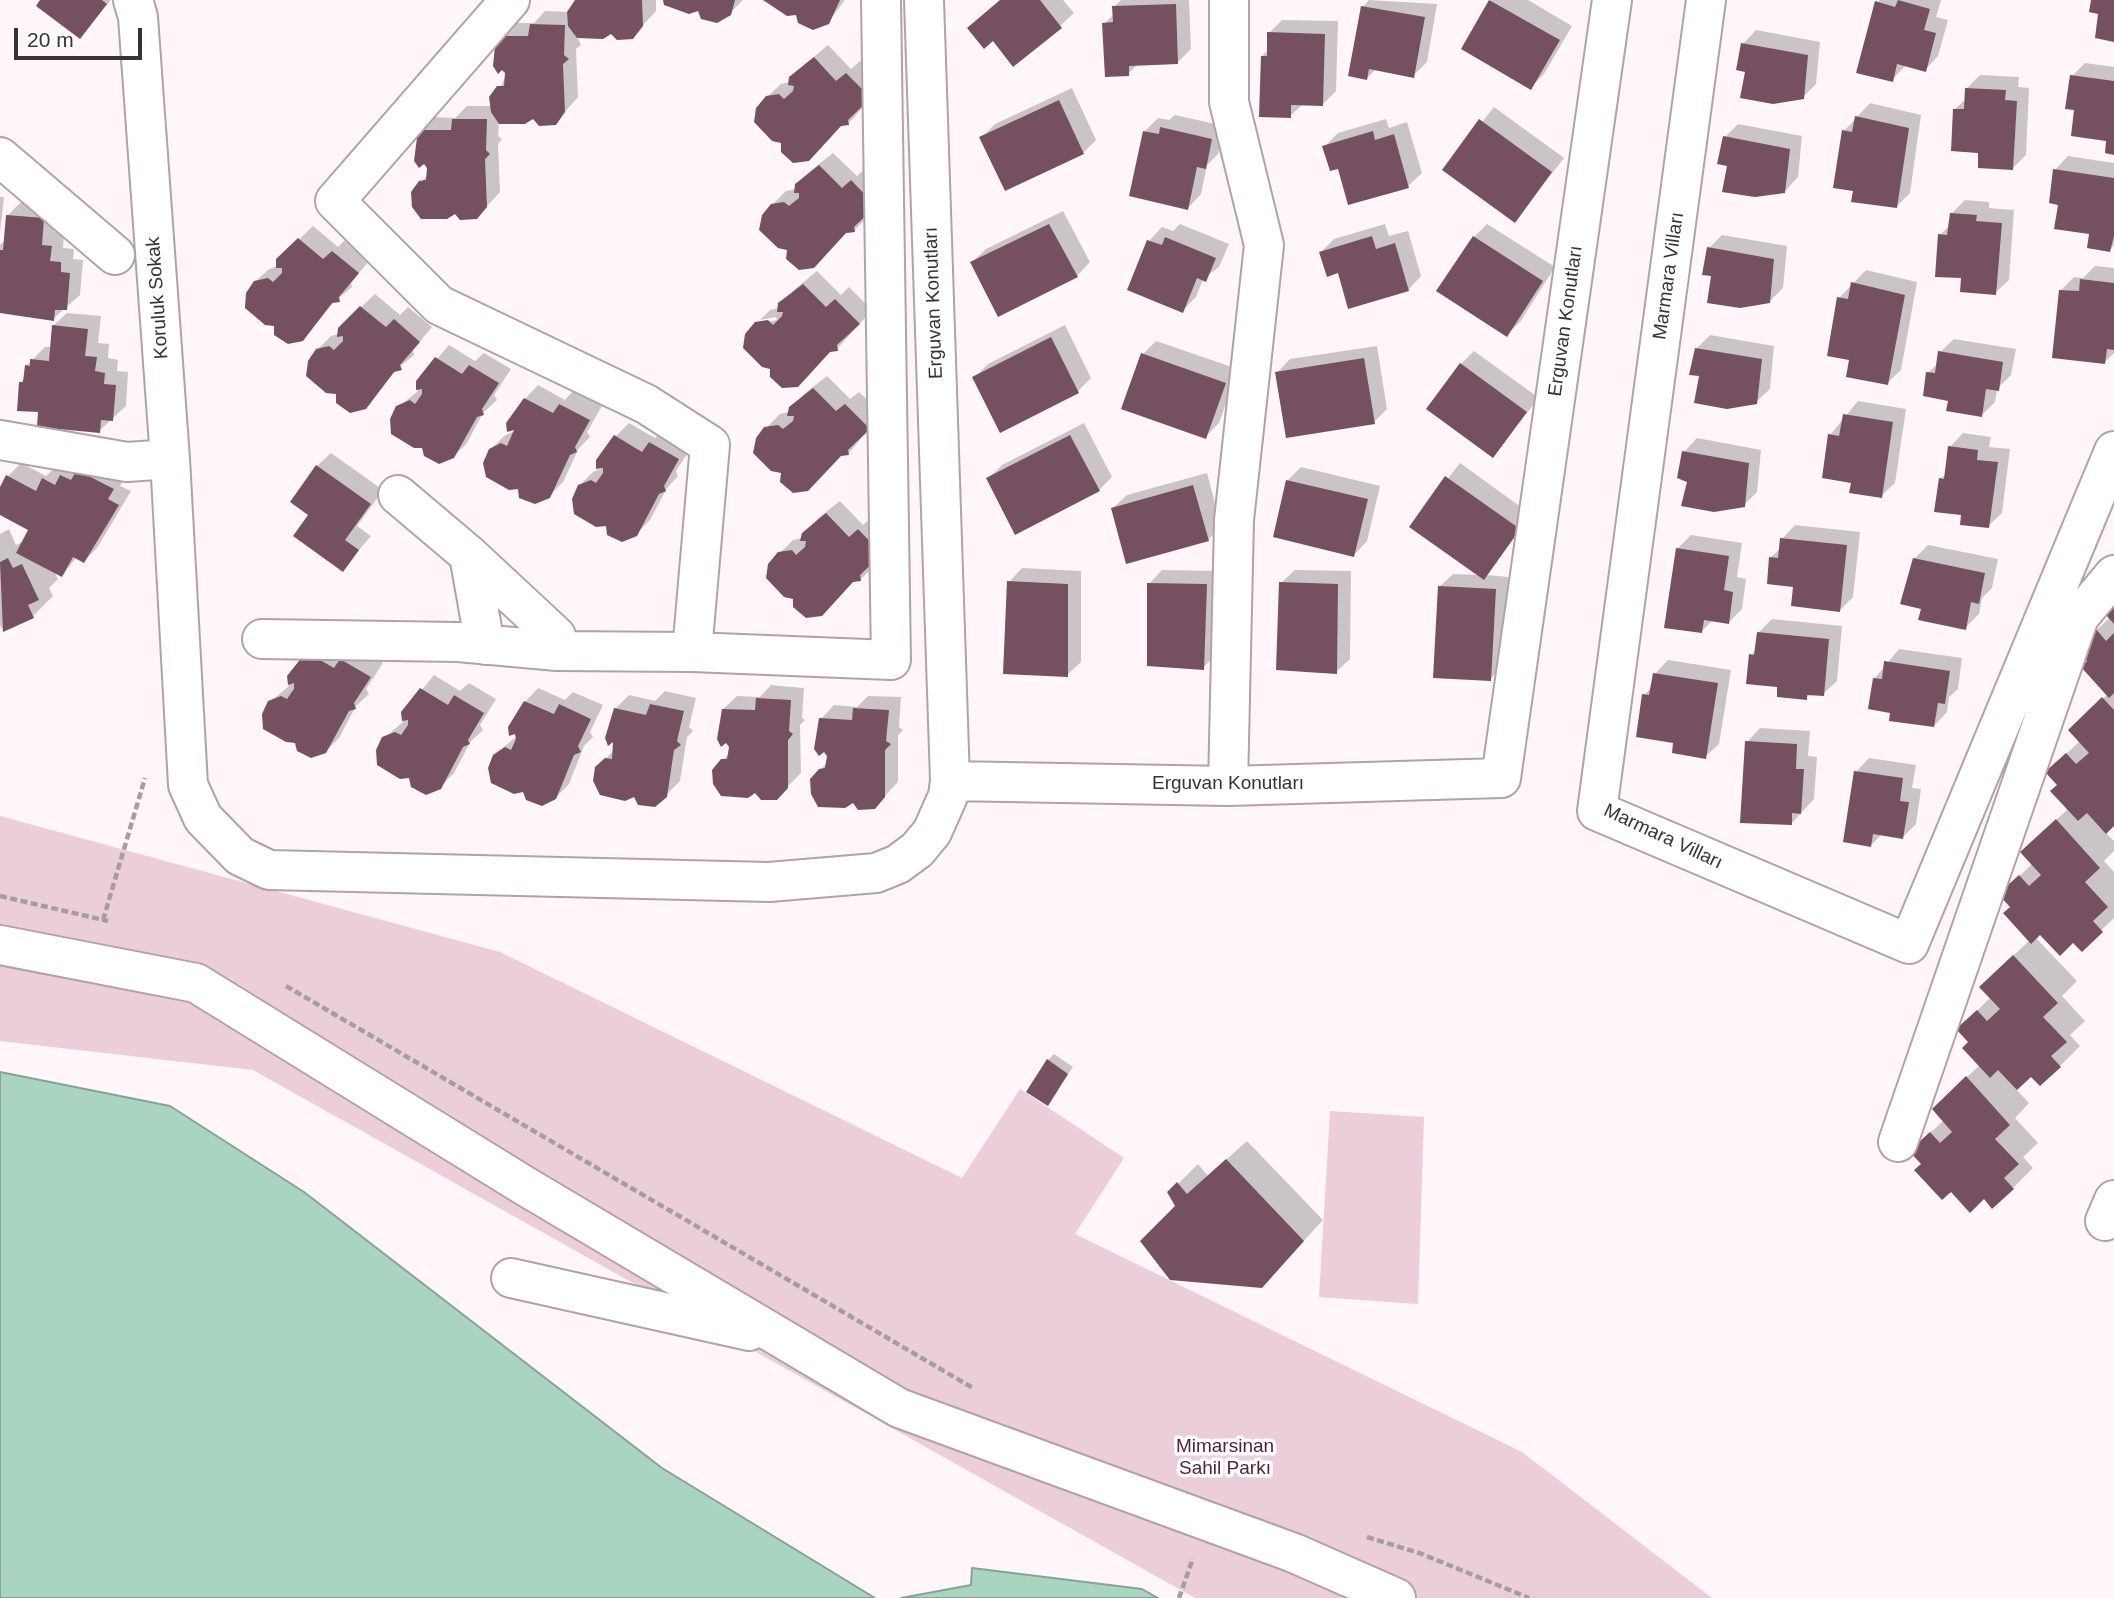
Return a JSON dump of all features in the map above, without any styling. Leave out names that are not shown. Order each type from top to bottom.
[{"type":"street","name":"Koruluk Sokak","points":[[133,0],[138,17],[170,459],[188,785],[203,818],[240,856],[269,870],[769,881],[876,873],[917,850],[932,832],[943,811],[950,781]]},
{"type":"street","points":[[510,0],[335,201],[439,304],[646,404],[710,445],[692,652]]},
{"type":"street","points":[[262,639],[485,645],[557,651],[692,652],[891,660],[881,0]]},
{"type":"street","name":"Erguvan Konutları","points":[[924,0],[950,781],[1228,786],[1501,778],[1612,0]]},
{"type":"street","points":[[1228,786],[1234,520],[1264,245],[1229,102],[1229,0]]},
{"type":"street","name":"Marmara Vilları","points":[[1706,0],[1597,811],[1909,944],[2114,451]]},
{"type":"street","points":[[0,157],[116,255]]},
{"type":"street","points":[[0,440],[127,462],[170,459]]},
{"type":"street","points":[[398,495],[469,555],[556,636],[557,651]]},
{"type":"street","points":[[469,555],[485,645]]},
{"type":"street","points":[[1898,1142],[2079,617],[2114,575]]},
{"type":"street","points":[[0,945],[196,983],[525,1186],[899,1408],[1294,1553],[1396,1598]]},
{"type":"street","points":[[511,1278],[782,1338]]},
{"type":"path","points":[[93,963],[147,772]]},
{"type":"path","points":[[0,896],[117,922]]},
{"type":"path","points":[[277,981],[900,1348],[983,1394]]},
{"type":"path","points":[[1356,1533],[1422,1554],[1529,1598]]},
{"type":"green space","name":"Mimarsinan Sahil Parkı","points":[[0,816],[500,952],[962,1178],[1020,1089],[1124,1158],[1075,1234],[1522,1452],[1712,1598],[1195,1598],[253,1070],[0,1041]]},
{"type":"green space","points":[[1330,1111],[1424,1117],[1418,1304],[1319,1297]]},
{"type":"shaded area","points":[[0,1072],[170,1106],[304,1192],[662,1468],[875,1598],[0,1598]]},
{"type":"shaded area","points":[[972,1568],[1142,1589],[1158,1598],[901,1598],[971,1585]]},
{"type":"building","points":[[40,0],[102,0],[107,4],[80,39],[36,6]]},
{"type":"building","points":[[575,0],[642,0],[643,26],[633,39],[617,40],[611,34],[603,39],[577,38],[568,26],[567,12]]},
{"type":"building","points":[[663,0],[735,0],[731,15],[717,23],[701,19],[698,11],[689,14],[664,5]]},
{"type":"building","points":[[763,0],[840,0],[829,24],[813,30],[798,23],[796,15],[787,16]]},
{"type":"building","points":[[1000,0],[1040,0],[1062,28],[1013,67],[993,41],[984,49],[967,28]]},
{"type":"building","points":[[1489,0],[1560,40],[1531,90],[1461,49]]},
{"type":"building","points":[[1898,0],[1930,9],[1924,30],[1936,33],[1926,72],[1897,64],[1893,82],[1856,73],[1875,1],[1895,7]]},
{"type":"building","points":[[2091,0],[2114,0],[2114,42],[2095,38],[2098,14],[2089,12]]},
{"type":"building","points":[[1176,4],[1178,64],[1129,66],[1129,76],[1105,77],[1102,23],[1113,22],[1112,6]]},
{"type":"building","points":[[1361,6],[1425,17],[1414,78],[1369,69],[1367,80],[1348,76]]},
{"type":"building","points":[[530,24],[565,25],[564,55],[569,59],[563,64],[565,112],[556,125],[539,126],[533,119],[525,124],[499,124],[491,112],[489,97],[497,86],[504,86],[505,73],[502,70],[498,74],[493,66],[496,36],[528,36]]},
{"type":"building","points":[[1267,32],[1325,34],[1323,106],[1291,105],[1291,118],[1259,117],[1261,56],[1267,56]]},
{"type":"building","points":[[1741,43],[1808,55],[1804,99],[1773,104],[1740,98],[1745,72],[1736,70]]},
{"type":"building","points":[[814,57],[836,81],[846,73],[871,98],[848,120],[849,125],[841,126],[809,161],[793,163],[781,152],[781,143],[772,141],[754,122],[756,108],[766,96],[779,94],[784,99],[793,91],[794,86],[788,85],[789,77]]},
{"type":"building","points":[[2070,75],[2114,81],[2114,155],[2105,153],[2106,141],[2071,136],[2074,110],[2065,109]]},
{"type":"building","points":[[1965,88],[2006,90],[2005,100],[2017,101],[2013,170],[1978,168],[1978,153],[1951,151],[1953,109],[1964,109]]},
{"type":"building","points":[[1059,100],[1084,154],[1005,191],[979,137]]},
{"type":"building","points":[[1855,116],[1909,128],[1897,208],[1851,202],[1853,191],[1833,188],[1842,130],[1852,132]]},
{"type":"building","points":[[452,119],[487,119],[486,150],[490,154],[485,159],[487,207],[477,219],[460,220],[455,214],[447,219],[421,219],[412,207],[411,192],[419,181],[426,180],[427,168],[424,164],[419,168],[414,161],[418,130],[451,130]]},
{"type":"building","points":[[1479,119],[1552,172],[1515,223],[1442,170]]},
{"type":"building","points":[[1160,127],[1212,139],[1206,169],[1197,167],[1188,210],[1129,196],[1143,131],[1159,134]]},
{"type":"building","points":[[1373,131],[1375,140],[1394,134],[1409,188],[1348,205],[1338,169],[1330,171],[1322,146]]},
{"type":"building","points":[[1723,136],[1790,149],[1785,193],[1755,197],[1722,192],[1727,166],[1717,164]]},
{"type":"building","points":[[819,165],[842,188],[851,180],[876,206],[854,227],[855,232],[846,233],[814,268],[799,270],[786,259],[787,250],[778,248],[759,230],[762,215],[771,204],[784,202],[789,206],[799,198],[799,193],[794,193],[795,184]]},
{"type":"building","points":[[2053,169],[2114,178],[2114,236],[2110,252],[2087,248],[2089,234],[2054,229],[2058,205],[2049,203]]},
{"type":"building","points":[[1950,213],[1977,215],[1976,221],[2002,223],[1996,295],[1960,292],[1961,278],[1935,277],[1938,234],[1947,235]]},
{"type":"building","points":[[6,215],[44,218],[42,245],[52,246],[50,261],[61,262],[61,272],[70,273],[67,310],[55,310],[54,321],[0,313],[0,250],[3,250]]},
{"type":"building","points":[[1049,224],[1078,277],[998,317],[970,262]]},
{"type":"building","points":[[1372,236],[1376,249],[1395,243],[1409,291],[1348,309],[1338,273],[1327,277],[1319,252]]},
{"type":"building","points":[[1473,236],[1543,281],[1507,337],[1436,291]]},
{"type":"building","points":[[1165,237],[1216,258],[1206,282],[1197,278],[1183,313],[1127,290],[1147,240],[1162,245]]},
{"type":"building","points":[[298,238],[323,259],[332,251],[359,273],[339,297],[340,302],[332,303],[303,341],[288,344],[274,335],[274,326],[265,325],[245,308],[246,293],[254,281],[268,278],[273,282],[282,273],[282,268],[276,268],[276,259]]},
{"type":"building","points":[[1707,247],[1774,259],[1770,303],[1740,308],[1707,303],[1711,276],[1702,275]]},
{"type":"building","points":[[2080,279],[2114,283],[2114,350],[2107,349],[2105,364],[2052,358],[2059,290],[2079,291]]},
{"type":"building","points":[[1851,282],[1905,295],[1888,385],[1846,377],[1849,360],[1827,356],[1837,297],[1848,299]]},
{"type":"building","points":[[803,284],[826,307],[835,299],[860,324],[837,345],[838,351],[830,352],[798,387],[782,388],[770,377],[770,369],[762,367],[743,348],[745,334],[755,322],[768,320],[773,325],[783,312],[777,312],[778,303]]},
{"type":"building","points":[[360,306],[386,327],[394,319],[420,342],[400,365],[402,370],[394,372],[366,409],[350,413],[336,403],[336,394],[326,393],[306,376],[308,361],[316,349],[329,346],[334,350],[343,341],[343,336],[337,337],[338,328]]},
{"type":"building","points":[[52,325],[88,329],[85,356],[97,357],[95,371],[105,373],[104,384],[116,385],[113,421],[101,420],[100,433],[37,427],[38,412],[17,411],[19,382],[23,382],[25,365],[30,366],[30,359],[49,361]]},
{"type":"building","points":[[1051,337],[1079,393],[1000,433],[972,377]]},
{"type":"building","points":[[1695,348],[1762,359],[1757,404],[1727,409],[1694,403],[1699,376],[1689,375]]},
{"type":"building","points":[[1938,351],[2003,362],[1999,391],[1986,389],[1982,417],[1946,411],[1948,401],[1923,396],[1926,372],[1935,373]]},
{"type":"building","points":[[1141,353],[1226,383],[1206,439],[1121,409]]},
{"type":"building","points":[[435,357],[462,374],[469,365],[499,383],[482,409],[484,415],[477,417],[454,458],[439,464],[424,456],[422,448],[414,448],[391,434],[390,419],[396,406],[410,400],[415,404],[422,394],[422,389],[416,390],[416,381]]},
{"type":"building","points":[[1364,358],[1375,424],[1286,438],[1275,372]]},
{"type":"building","points":[[1460,363],[1527,412],[1493,458],[1426,409]]},
{"type":"building","points":[[813,388],[836,411],[845,404],[870,429],[848,450],[849,455],[841,456],[808,491],[793,493],[780,482],[781,473],[771,471],[753,453],[756,438],[764,427],[778,425],[783,429],[793,421],[794,416],[787,416],[789,407]]},
{"type":"building","points":[[524,398],[553,413],[559,404],[590,420],[575,447],[577,452],[570,455],[550,498],[535,504],[519,498],[518,489],[509,490],[486,477],[483,463],[489,449],[501,443],[507,446],[514,430],[507,432],[506,423]]},
{"type":"building","points":[[1843,414],[1893,422],[1882,498],[1849,493],[1851,483],[1822,478],[1828,434],[1839,436]]},
{"type":"building","points":[[614,435],[642,452],[649,442],[679,459],[664,486],[666,491],[659,494],[637,536],[622,542],[607,535],[606,526],[596,527],[574,514],[572,499],[578,485],[591,480],[596,483],[603,473],[603,468],[596,469],[596,460]]},
{"type":"building","points":[[1070,435],[1100,491],[1015,535],[986,478]]},
{"type":"building","points":[[1948,446],[1978,450],[1977,460],[1998,462],[1989,528],[1960,525],[1961,515],[1934,512],[1939,478],[1944,479]]},
{"type":"building","points":[[1682,451],[1749,463],[1745,507],[1714,512],[1681,506],[1687,482],[1677,478]]},
{"type":"building","points":[[316,465],[371,504],[345,540],[359,550],[343,572],[293,536],[308,515],[290,502]]},
{"type":"building","points":[[77,470],[114,489],[108,499],[119,505],[84,563],[73,557],[62,577],[16,553],[28,530],[0,515],[0,487],[6,475],[36,491],[42,478],[55,485],[60,475],[71,480]]},
{"type":"building","points":[[1445,476],[1520,529],[1484,580],[1409,527]]},
{"type":"building","points":[[1286,480],[1368,499],[1354,557],[1273,537]]},
{"type":"building","points":[[1193,485],[1209,541],[1126,564],[1111,508]]},
{"type":"building","points":[[826,513],[849,537],[858,529],[882,554],[860,575],[861,581],[853,582],[822,616],[806,618],[793,607],[793,599],[784,597],[766,578],[768,564],[778,552],[792,550],[796,555],[805,547],[806,541],[800,541],[802,533]]},
{"type":"building","points":[[1780,538],[1847,545],[1840,612],[1791,606],[1793,587],[1767,584],[1769,557],[1778,558]]},
{"type":"building","points":[[1676,548],[1729,556],[1724,590],[1733,592],[1729,624],[1704,620],[1702,633],[1664,628]]},
{"type":"building","points":[[8,558],[13,568],[22,564],[39,600],[28,605],[34,618],[3,632],[0,562]]},
{"type":"building","points":[[1913,558],[1985,573],[1979,604],[1971,602],[1966,630],[1918,620],[1921,609],[1900,604]]},
{"type":"building","points":[[1007,581],[1068,584],[1068,677],[1003,674]]},
{"type":"building","points":[[1279,582],[1338,584],[1337,674],[1276,670]]},
{"type":"building","points":[[1147,583],[1207,584],[1204,670],[1147,666]]},
{"type":"building","points":[[1438,586],[1496,589],[1491,681],[1433,678]]},
{"type":"building","points":[[2114,591],[2114,624],[2098,606]]},
{"type":"building","points":[[2096,629],[2106,641],[2114,633],[2114,693],[2109,698],[2081,667],[2087,661],[2076,648]]},
{"type":"building","points":[[1757,632],[1829,639],[1824,696],[1807,695],[1807,700],[1777,697],[1777,687],[1746,684],[1749,654],[1754,655]]},
{"type":"building","points":[[306,652],[334,668],[340,659],[371,677],[354,703],[356,709],[349,711],[326,753],[311,758],[297,751],[295,743],[286,742],[263,729],[262,714],[268,701],[281,696],[287,699],[294,689],[294,683],[288,685],[287,676]]},
{"type":"building","points":[[1884,661],[1950,671],[1945,704],[1938,703],[1934,727],[1889,721],[1890,713],[1868,709],[1873,678],[1882,679]]},
{"type":"building","points":[[1653,673],[1718,683],[1706,759],[1672,753],[1673,743],[1636,737],[1642,694],[1649,695]]},
{"type":"building","points":[[420,688],[448,705],[454,695],[484,713],[468,740],[470,744],[463,747],[441,789],[426,795],[411,787],[409,778],[400,779],[377,765],[376,750],[382,737],[395,732],[401,735],[408,725],[408,720],[402,721],[401,712]]},
{"type":"building","points":[[2102,697],[2114,710],[2114,826],[2106,834],[2087,813],[2078,821],[2050,791],[2057,785],[2045,772],[2066,753],[2076,764],[2089,753],[2068,730]]},
{"type":"building","points":[[756,698],[791,700],[789,731],[793,734],[788,740],[788,788],[777,800],[761,800],[755,793],[748,798],[721,796],[713,784],[712,770],[721,759],[727,759],[729,747],[726,743],[721,747],[717,739],[722,709],[755,710]]},
{"type":"building","points":[[524,701],[554,714],[559,704],[591,719],[578,746],[581,752],[574,755],[556,799],[542,806],[526,800],[523,792],[514,794],[491,783],[488,768],[493,755],[505,747],[511,750],[516,739],[515,734],[509,736],[508,727]]},
{"type":"building","points":[[650,704],[684,711],[677,741],[681,745],[674,750],[667,797],[655,807],[638,805],[634,797],[625,801],[600,795],[593,781],[595,767],[605,758],[612,759],[613,742],[608,746],[605,738],[614,708],[646,715]]},
{"type":"building","points":[[853,708],[889,710],[886,741],[891,744],[885,750],[885,797],[875,809],[858,810],[853,803],[845,808],[818,807],[811,794],[810,779],[819,769],[825,768],[827,756],[824,752],[819,756],[814,749],[819,718],[852,720]]},
{"type":"building","points":[[1745,741],[1797,744],[1796,769],[1804,769],[1801,814],[1792,813],[1792,825],[1740,823]]},
{"type":"building","points":[[1854,771],[1903,778],[1900,801],[1909,802],[1903,839],[1873,834],[1871,847],[1843,842]]},
{"type":"building","points":[[2056,819],[2100,868],[2085,882],[2108,907],[2093,921],[2103,932],[2082,952],[2073,943],[2060,956],[2040,935],[2031,944],[2003,913],[2010,907],[1998,894],[2019,875],[2029,886],[2041,875],[2020,852]]},
{"type":"building","points":[[2013,955],[2058,1003],[2043,1017],[2067,1042],[2051,1056],[2061,1067],[2040,1086],[2031,1077],[2017,1090],[1998,1070],[1990,1078],[1962,1048],[1968,1042],[1956,1029],[1977,1010],[1987,1021],[2000,1009],[1979,987]]},
{"type":"building","points":[[1047,1059],[1068,1074],[1048,1106],[1026,1092]]},
{"type":"building","points":[[1966,1076],[2010,1125],[1995,1139],[2019,1164],[2004,1178],[2014,1189],[1992,1209],[1984,1199],[1970,1213],[1951,1192],[1942,1200],[1914,1170],[1921,1164],[1909,1151],[1930,1132],[1940,1143],[1952,1132],[1932,1109]]},
{"type":"building","points":[[1226,1159],[1304,1241],[1262,1288],[1170,1280],[1140,1241],[1175,1206],[1167,1192],[1177,1182],[1187,1194]]}]
